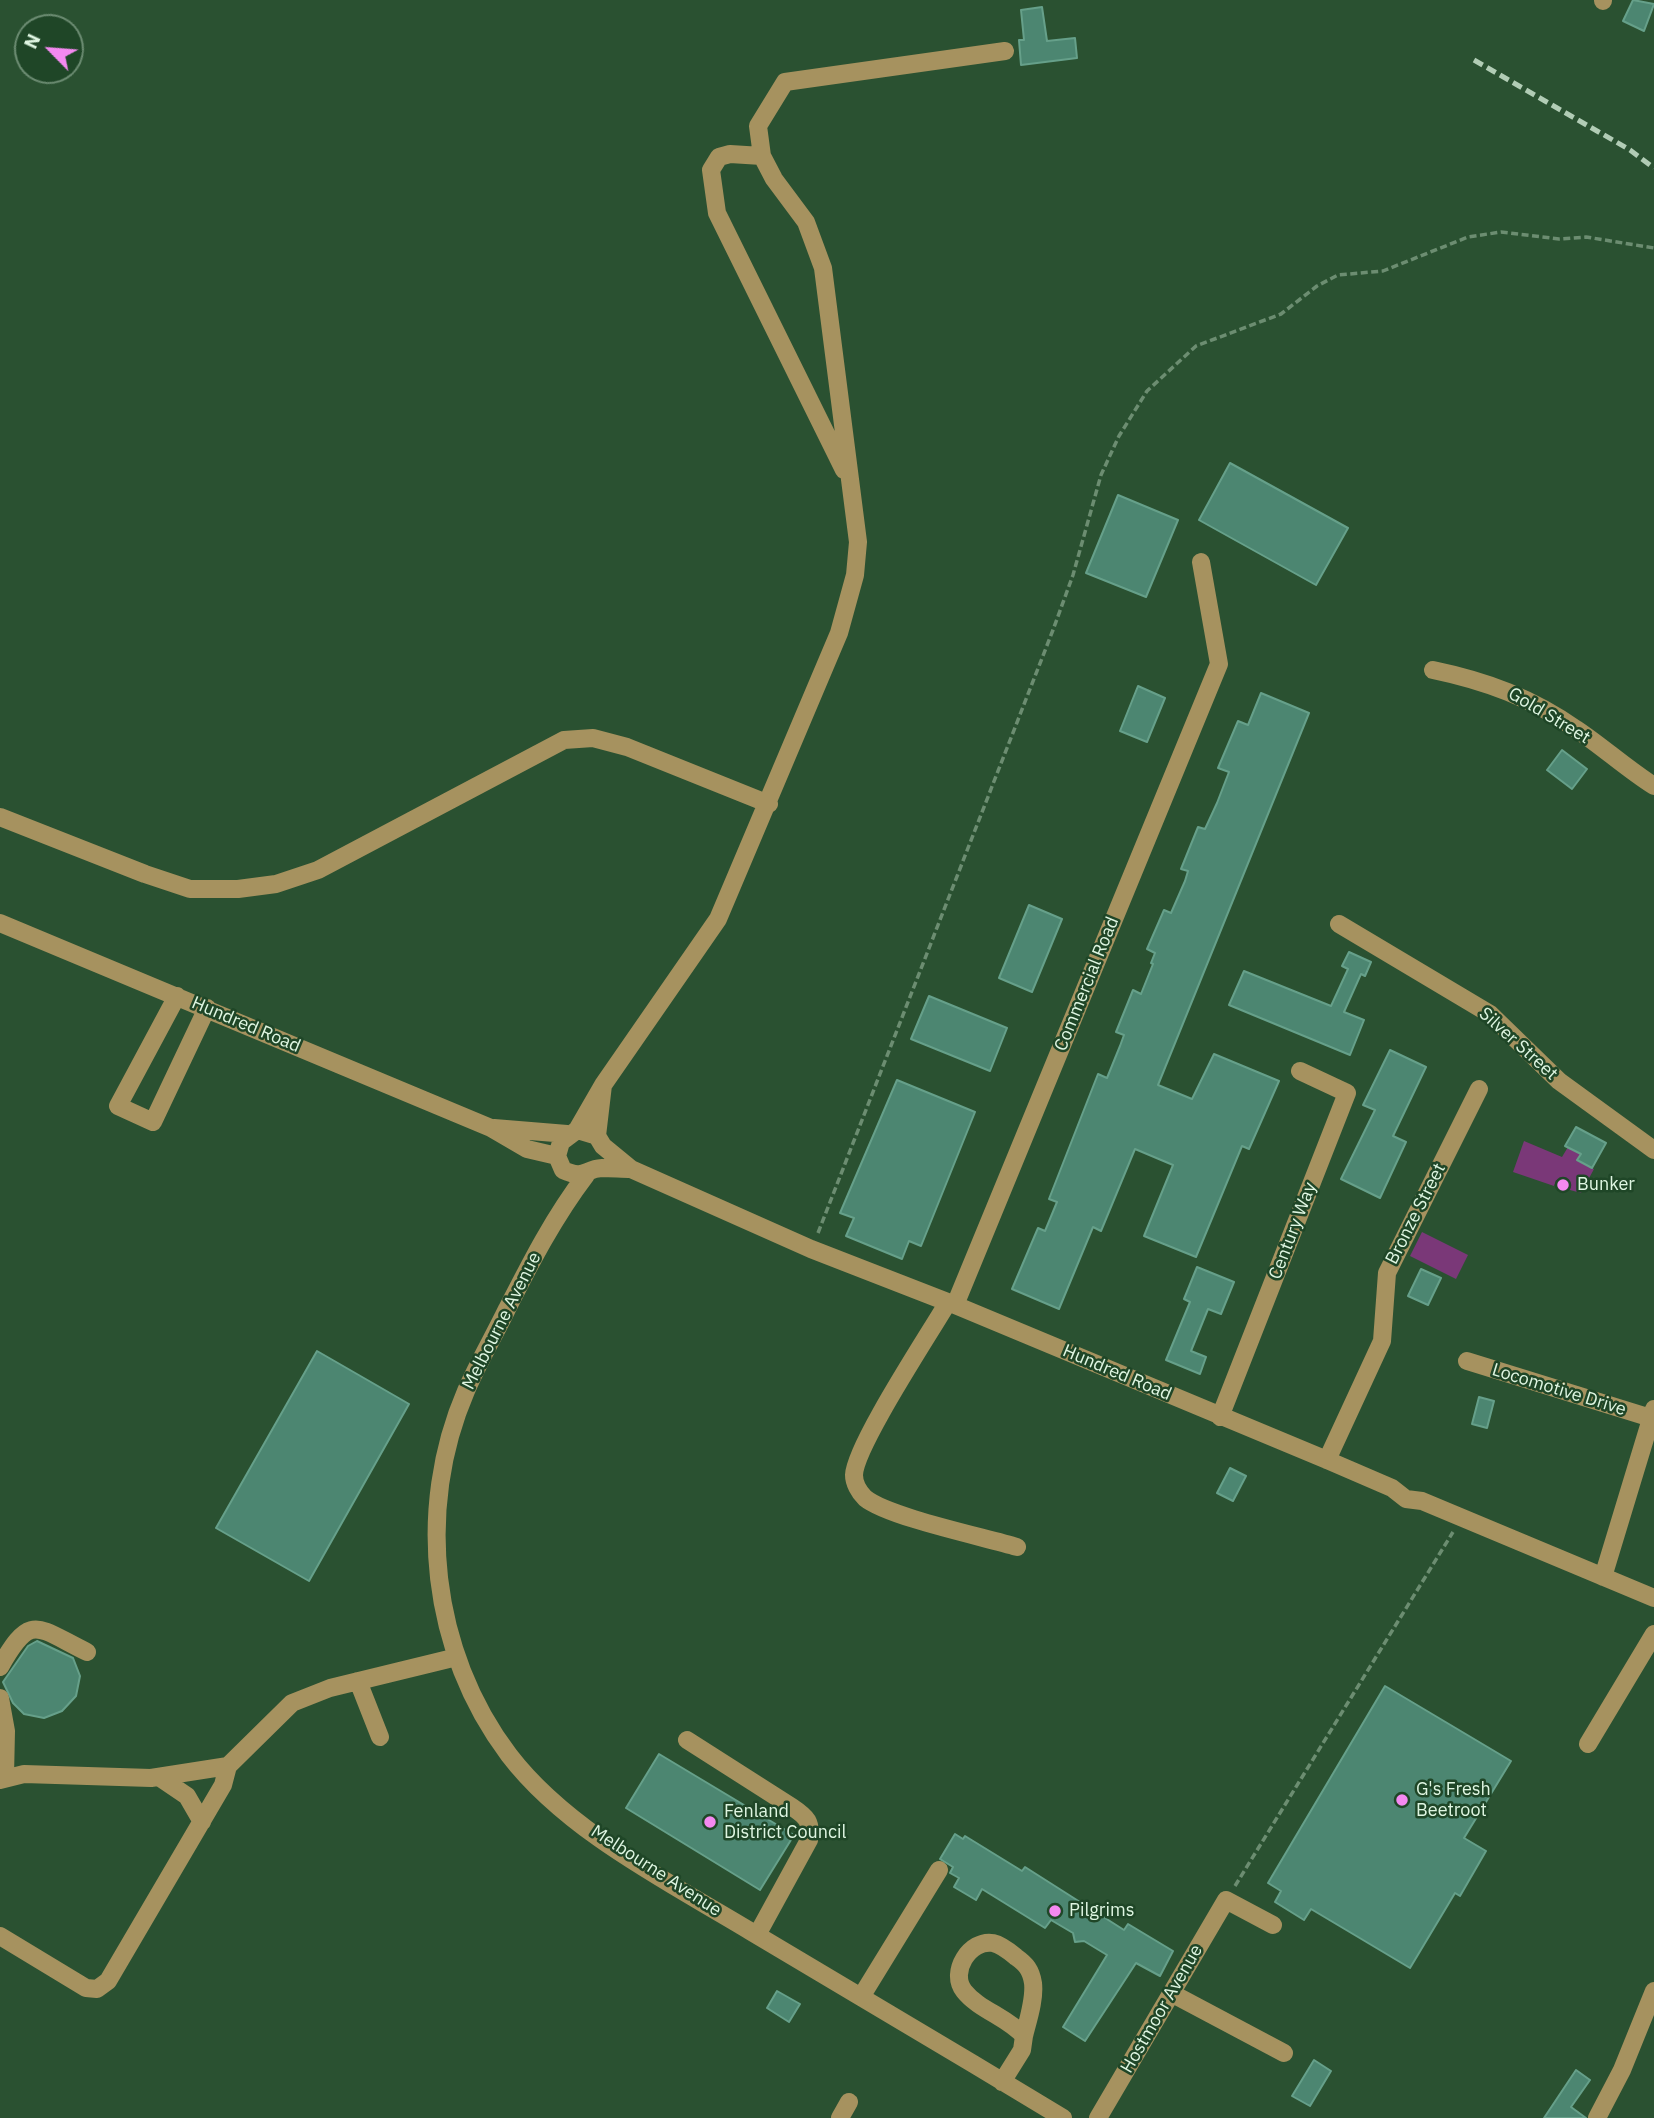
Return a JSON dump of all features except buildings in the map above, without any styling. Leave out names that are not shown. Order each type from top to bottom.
[{"type":"street","points":[[560,1163],[561,1142],[572,1132],[718,919],[769,804],[839,633],[855,575],[858,542],[823,268],[806,222],[774,179],[762,156],[758,126],[785,82],[1005,51]]},
{"type":"street","points":[[762,156],[730,154],[719,157],[711,170],[717,213],[850,482]]},
{"type":"street","name":"Commercial Road","points":[[1017,1547],[892,1511],[864,1497],[856,1487],[854,1473],[873,1429],[952,1304],[1219,664],[1201,562]]},
{"type":"street","name":"Gold Street","points":[[1433,670],[1508,690],[1538,705],[1577,729],[1654,786]]},
{"type":"street","points":[[0,817],[190,889],[238,889],[276,884],[318,870],[564,740],[593,738],[627,747],[769,804]]},
{"type":"street","name":"Hundred Road","points":[[0,923],[491,1128],[527,1149],[560,1163],[575,1175],[592,1171],[631,1169]]},
{"type":"street","name":"Silver Street","points":[[1339,924],[1490,1014],[1559,1081],[1654,1150]]},
{"type":"street","points":[[177,996],[118,1106],[153,1122],[207,1008]]},
{"type":"street","name":"Century Way","points":[[1220,1417],[1347,1093],[1300,1071]]},
{"type":"street","points":[[592,1171],[600,1141],[603,1085]]},
{"type":"street","name":"Bronze Street","points":[[1326,1460],[1382,1341],[1387,1273],[1479,1089]]},
{"type":"street","name":"Hundred Road","points":[[491,1128],[572,1132],[600,1141],[631,1169],[811,1250],[952,1304],[1392,1488],[1406,1499],[1422,1501],[1654,1598]]},
{"type":"street","name":"Melbourne Avenue","points":[[556,1214],[560,1163]]},
{"type":"street","name":"Melbourne Avenue","points":[[592,1171],[556,1214],[465,1391],[446,1450],[436,1501],[440,1594],[457,1657],[477,1707],[510,1757],[561,1807],[628,1858],[1063,2118]]},
{"type":"street","name":"Locomotive Drive","points":[[1466,1361],[1652,1413]]},
{"type":"street","points":[[1603,1577],[1652,1413]]},
{"type":"street","points":[[0,1667],[18,1636],[30,1630],[41,1629],[87,1652]]},
{"type":"street","points":[[1588,1744],[1654,1634]]},
{"type":"street","points":[[0,1936],[86,1989],[97,1989],[108,1981],[202,1822],[223,1785],[228,1766],[292,1703],[330,1688],[457,1657]]},
{"type":"street","points":[[358,1681],[380,1737]]},
{"type":"street","points":[[0,1698],[6,1731],[3,1778],[24,1774],[159,1777],[228,1766]]},
{"type":"street","points":[[687,1740],[792,1807],[806,1817],[811,1825],[809,1840],[757,1935]]},
{"type":"street","points":[[159,1777],[187,1796],[202,1822]]},
{"type":"street","points":[[861,1997],[939,1870]]},
{"type":"street","points":[[1226,1899],[1273,1925]]},
{"type":"street","name":"Hostmoor Avenue","points":[[1099,2118],[1226,1899]]},
{"type":"street","points":[[1002,2082],[1022,2050],[1033,1983],[1027,1964],[998,1944],[981,1944],[966,1956],[958,1973],[959,1981],[964,1991],[1015,2025],[1024,2036]]},
{"type":"street","points":[[1597,2118],[1622,2070],[1654,1990]]},
{"type":"street","points":[[1171,1993],[1284,2053]]},
{"type":"path","points":[[811,1250],[1057,620],[1073,575],[1101,475],[1119,436],[1147,391],[1196,346],[1224,332],[1281,314],[1317,286],[1338,275],[1383,271],[1468,237],[1501,232],[1559,239],[1586,237],[1654,248]]},
{"type":"path","points":[[1226,1899],[1462,1518]]},
{"type":"shaded area","points":[[1524,1141],[1562,1157],[1568,1147],[1581,1154],[1578,1161],[1594,1169],[1581,1193],[1570,1190],[1571,1184],[1556,1180],[1554,1186],[1513,1172]]},
{"type":"shaded area","points":[[1422,1232],[1468,1255],[1456,1279],[1410,1256]]},
{"type":"railway","points":[[1474,60],[1630,150],[1654,168]]},
{"type":"place","name":"Bunker","points":[[1563,1185]]},
{"type":"place","name":"G's Fresh Beetroot","points":[[1402,1800]]},
{"type":"place","name":"Fenland District Council","points":[[710,1822]]},
{"type":"place","name":"Pilgrims","points":[[1055,1911]]}]
